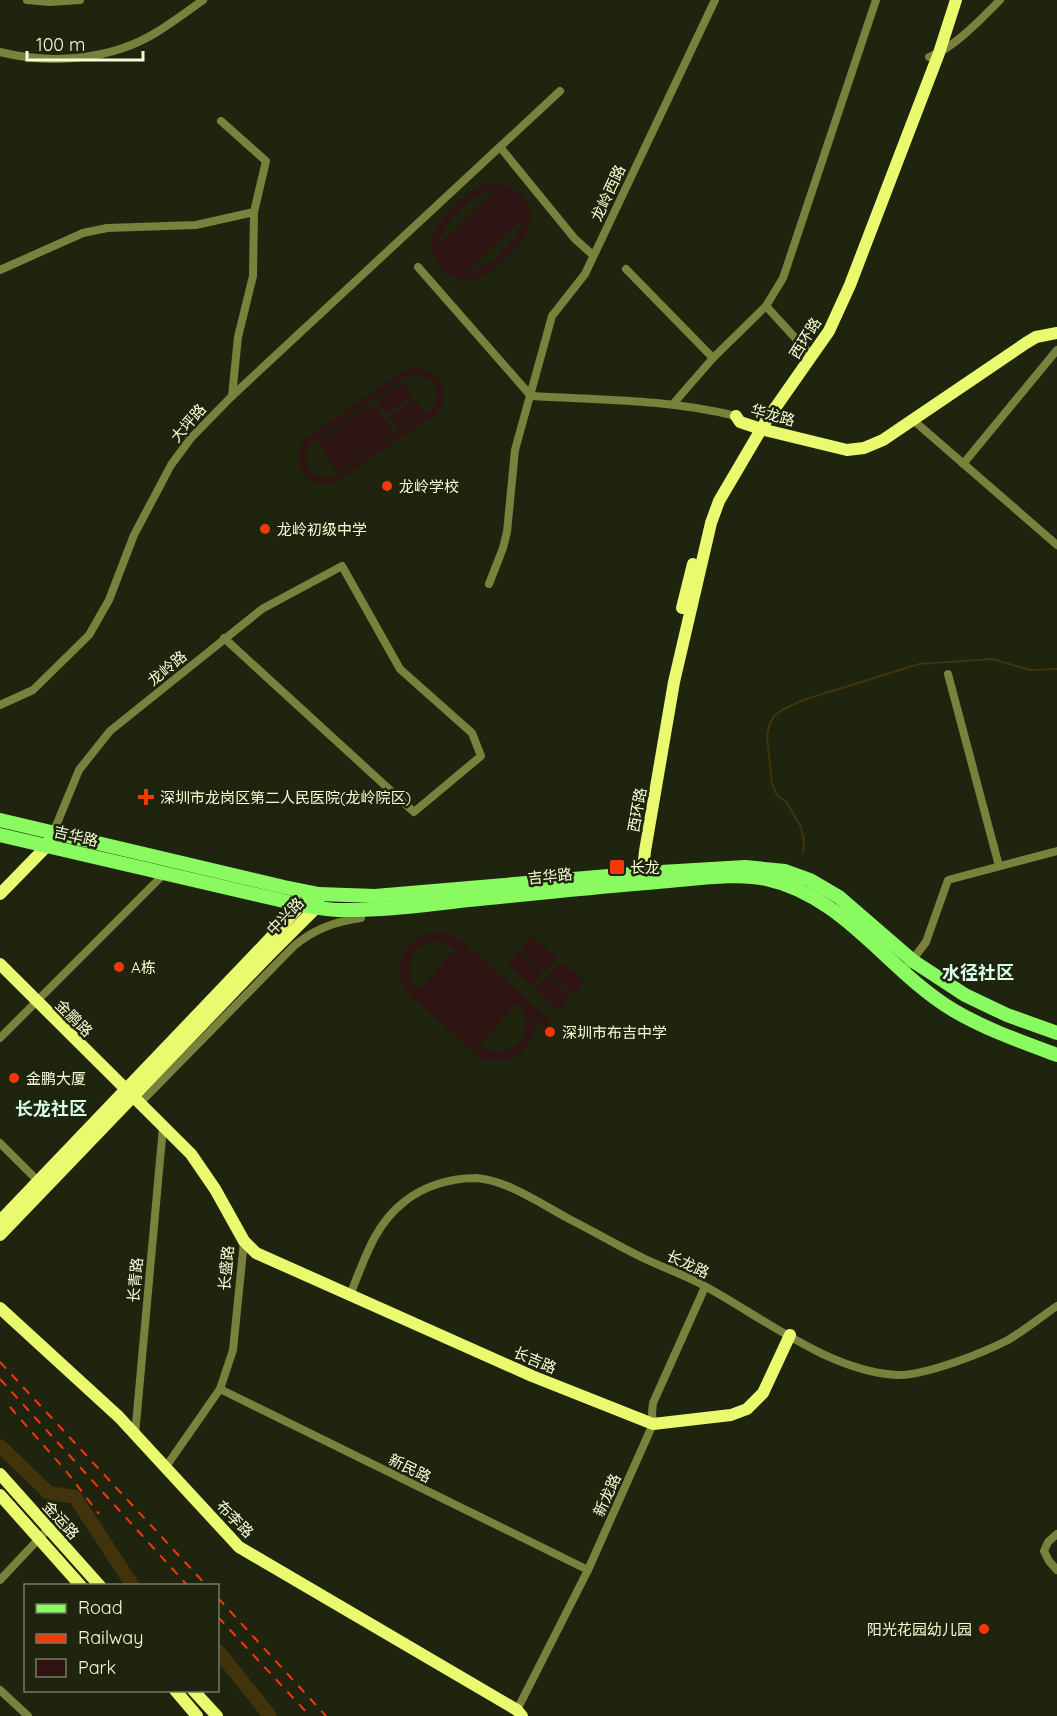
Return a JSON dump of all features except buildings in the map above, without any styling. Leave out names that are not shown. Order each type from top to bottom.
[{"type":"main road","name":"西环路","points":[[761,424],[829,330],[850,285],[934,55],[948,0]]},
{"type":"main road","name":"西环路","points":[[640,877],[674,682],[711,523],[719,501],[761,424],[824,327],[845,282],[956,0]]},
{"type":"main road","name":"华龙路","points":[[761,424],[841,442],[869,440],[1011,345],[1035,331],[1057,326]]},
{"type":"main road","name":"华龙路","points":[[736,416],[744,416],[761,424],[838,448],[855,450],[874,445],[1020,346],[1036,337],[1057,333]]},
{"type":"main road","name":"吉华路","points":[[0,820],[318,901],[361,909],[396,908],[640,877]]},
{"type":"main road","points":[[0,894],[47,846],[53,833]]},
{"type":"main road","name":"吉华路","points":[[0,835],[301,905],[318,901],[375,896],[745,867],[785,871],[810,880],[840,897],[953,1010],[1008,1037],[1057,1055]]},
{"type":"main road","name":"中兴路","points":[[0,1222],[318,901]]},
{"type":"main road","name":"中兴路","points":[[0,1233],[263,954],[301,905]]},
{"type":"main road","name":"金鹏路","points":[[0,964],[133,1098]]},
{"type":"main road","name":"吉华路","points":[[908,966],[1007,1015],[1057,1033]]},
{"type":"main road","name":"长盛路","points":[[133,1098],[191,1154],[215,1189],[244,1241]]},
{"type":"main road","name":"长吉路","points":[[244,1241],[256,1253],[350,1295],[532,1376],[654,1424],[731,1415],[747,1409],[763,1393],[790,1335]]},
{"type":"main road","name":"布李路","points":[[0,1308],[101,1400],[239,1547],[519,1713]]},
{"type":"main road","name":"金运路","points":[[0,1474],[98,1584]]},
{"type":"main road","name":"金运路","points":[[0,1495],[79,1584]]},
{"type":"main road","points":[[177,1692],[198,1716]]},
{"type":"main road","points":[[196,1692],[217,1716]]},
{"type":"street","points":[[27,0],[50,2],[80,0]]},
{"type":"street","points":[[0,52],[22,57],[53,59],[83,57],[114,50],[157,33],[203,0]]},
{"type":"street","name":"龙岭西路","points":[[489,584],[507,532],[515,450],[552,316],[585,274],[715,0]]},
{"type":"street","points":[[673,404],[713,358],[766,306],[783,278],[876,0]]},
{"type":"street","points":[[934,55],[974,26],[1000,0]]},
{"type":"street","name":"大坪路","points":[[0,705],[33,690],[89,635],[109,600],[134,536],[171,465],[191,438],[232,396],[560,91]]},
{"type":"street","points":[[221,121],[266,161],[254,212],[253,276],[238,337],[232,396]]},
{"type":"street","points":[[500,147],[575,239],[593,255]]},
{"type":"street","points":[[0,270],[83,232],[107,228],[196,225],[254,212]]},
{"type":"street","points":[[418,267],[531,396],[673,404],[736,416]]},
{"type":"street","points":[[626,269],[713,358]]},
{"type":"street","points":[[766,306],[808,352]]},
{"type":"street","points":[[963,464],[1057,350]]},
{"type":"street","points":[[913,420],[1057,545]]},
{"type":"street","name":"龙岭路","points":[[53,833],[79,770],[110,731],[224,638],[262,609],[342,566],[400,669],[472,733],[481,756],[414,812],[224,638]]},
{"type":"street","points":[[948,674],[999,866]]},
{"type":"street","points":[[908,966],[926,942],[948,879],[1057,851]]},
{"type":"street","points":[[0,1038],[164,874]]},
{"type":"street","points":[[0,1222],[294,946],[321,928],[361,918],[361,909]]},
{"type":"street","points":[[0,1233],[133,1098]]},
{"type":"street","name":"长青路","points":[[135,1434],[162,1127]]},
{"type":"street","points":[[0,1143],[40,1183]]},
{"type":"street","name":"长龙路","points":[[350,1295],[371,1243],[381,1225],[404,1201],[429,1187],[449,1180],[477,1178],[504,1185],[643,1258],[705,1287],[848,1365],[864,1371],[898,1375],[919,1372],[956,1361],[1008,1340],[1057,1306]]},
{"type":"street","name":"长盛路","points":[[165,1468],[220,1389],[233,1350],[244,1241]]},
{"type":"street","name":"新龙路","points":[[519,1713],[588,1570],[654,1424],[652,1413],[654,1403],[705,1287]]},
{"type":"street","name":"新民路","points":[[220,1389],[588,1570]]},
{"type":"street","points":[[0,1580],[49,1528]]},
{"type":"street","points":[[1057,1534],[1048,1542],[1044,1551],[1048,1561],[1057,1570]]},
{"type":"street","points":[[0,1690],[28,1716]]},
{"type":"green space","points":[[490,183],[508,186],[522,196],[530,212],[528,231],[514,250],[485,275],[473,279],[456,278],[444,271],[436,260],[432,244],[433,236],[440,223],[456,205],[472,191]],"holes":[[[496,190],[440,244],[439,244],[446,227],[461,209],[479,195]],[[523,218],[516,235],[502,252],[483,266],[466,272]]]},
{"type":"green space","points":[[413,368],[422,369],[436,377],[443,390],[441,406],[437,414],[335,483],[316,482],[303,473],[299,457],[300,448],[305,439],[401,372]],"holes":[[[414,374],[421,375],[435,386],[437,397],[432,409],[333,477],[318,476],[311,471],[305,457],[310,443],[405,378]]]},
{"type":"green space","points":[[404,382],[413,396],[386,414],[377,401]]},
{"type":"green space","points":[[415,399],[425,412],[398,430],[389,417]]},
{"type":"green space","points":[[374,403],[394,433],[337,472],[317,442]]},
{"type":"green space","points":[[433,932],[449,934],[462,941],[552,1022],[546,1029],[535,1020],[531,1041],[526,1049],[510,1059],[500,1061],[479,1057],[406,992],[400,973],[403,955],[408,947]],"holes":[[[440,941],[456,949],[418,990],[410,974],[409,966],[412,958],[422,946]],[[517,1003],[524,1013],[526,1024],[519,1042],[501,1052],[490,1051],[479,1045]]]},
{"type":"green space","points":[[533,936],[557,958],[545,971],[521,949]]},
{"type":"green space","points":[[519,951],[543,973],[532,986],[507,965]]},
{"type":"green space","points":[[561,961],[585,982],[573,995],[549,974]]},
{"type":"green space","points":[[547,976],[571,998],[559,1011],[535,989]]},
{"type":"waterway","points":[[803,852],[804,841],[801,827],[787,803],[777,795],[772,784],[767,736],[774,716],[782,710],[803,700],[919,664],[992,659],[1030,670],[1057,669]]},
{"type":"waterway","points":[[0,1446],[49,1493],[75,1497],[132,1584]]},
{"type":"waterway","points":[[219,1652],[270,1716]]},
{"type":"railway","points":[[0,1362],[205,1584]]},
{"type":"railway","points":[[0,1379],[186,1584]]},
{"type":"railway","points":[[10,1407],[66,1471],[99,1514]]},
{"type":"railway","points":[[219,1599],[326,1716]]},
{"type":"railway","points":[[219,1618],[310,1716]]},
{"type":"place","name":"龙岭学校","points":[[387,486]]},
{"type":"place","name":"龙岭初级中学","points":[[265,529]]},
{"type":"place","name":"深圳市龙岗区第二人民医院(龙岭院区)","points":[[146,797]]},
{"type":"place","name":"长龙","points":[[617,867]]},
{"type":"place","name":"A栋","points":[[119,967]]},
{"type":"place","name":"深圳市布吉中学","points":[[550,1032]]},
{"type":"place","name":"金鹏大厦","points":[[14,1078]]},
{"type":"place","name":"阳光花园幼儿园","points":[[984,1629]]},
{"type":"district","name":"水径社区","points":[[978,972]]},
{"type":"district","name":"长龙社区","points":[[51,1108]]}]
